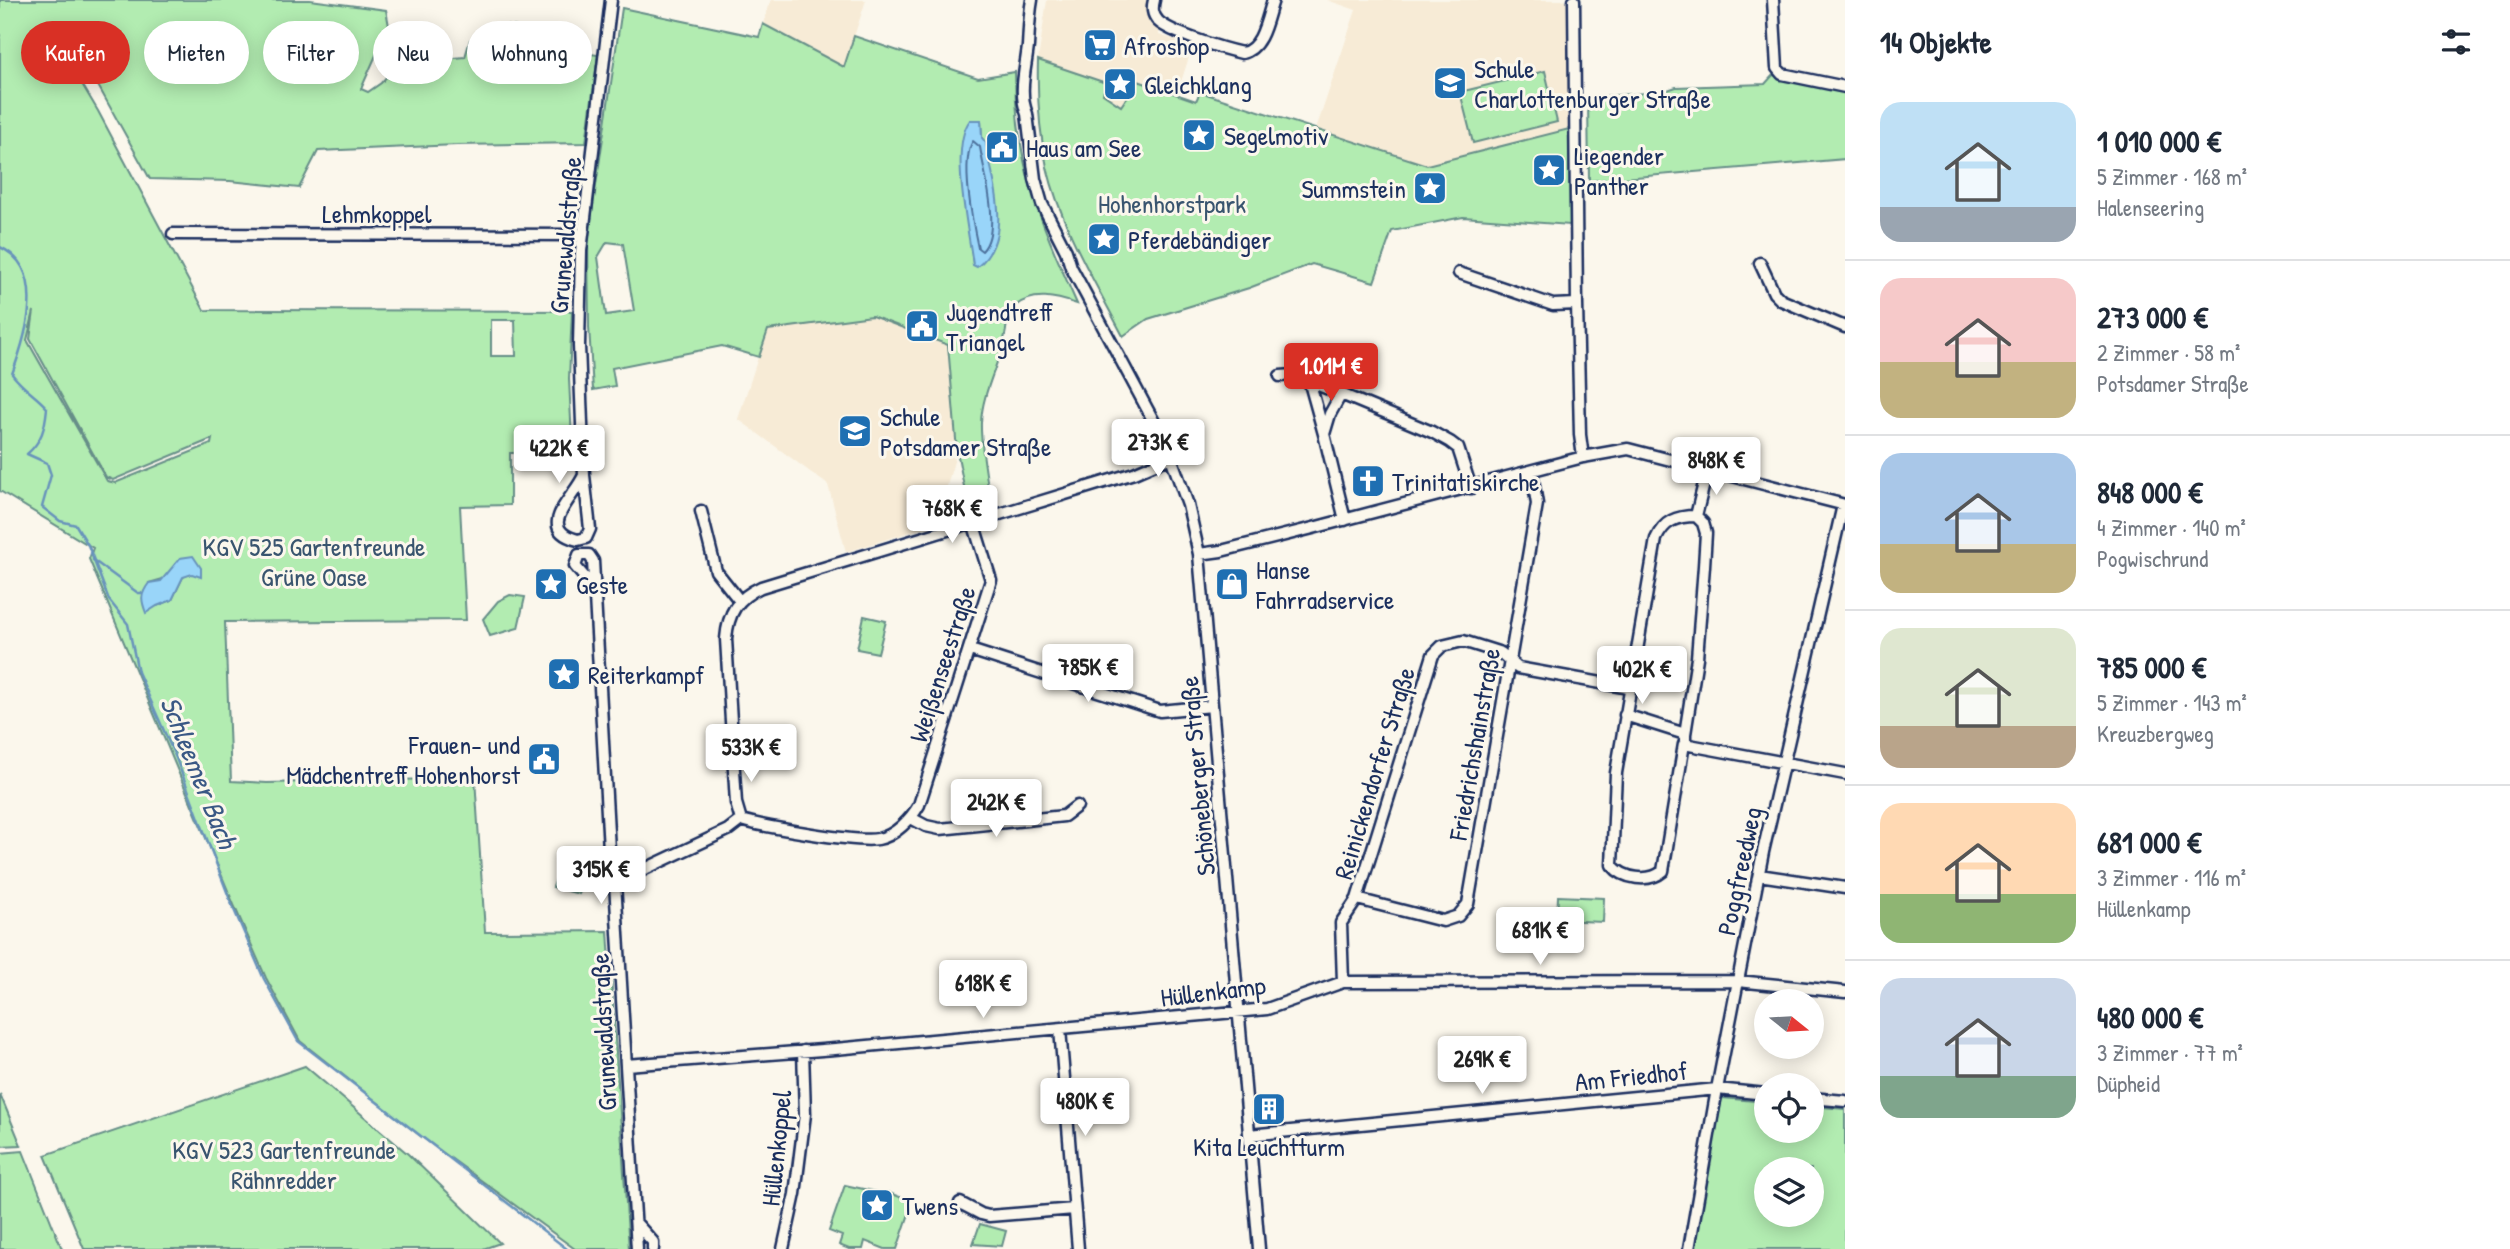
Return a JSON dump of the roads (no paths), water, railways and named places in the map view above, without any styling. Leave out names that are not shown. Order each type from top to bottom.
[{"type":"street","name":"Grunewaldstraße","points":[[584,475],[561,509],[558,524],[563,534],[578,540],[586,537],[590,529],[584,475],[578,318],[582,235],[611,0]]},
{"type":"street","name":"Schöneberger Straße","points":[[1032,0],[1027,30],[1026,63],[1030,105],[1027,114],[1035,164],[1050,216],[1071,267],[1171,457],[1188,505],[1199,554],[1259,1249]]},
{"type":"street","name":"Schöneberger Straße","points":[[1028,40],[1033,31],[1039,0]]},
{"type":"street","points":[[1154,0],[1152,8],[1156,19],[1168,28],[1242,53],[1250,51],[1257,43],[1273,0]]},
{"type":"street","points":[[1574,0],[1577,304],[1580,435],[1583,457]]},
{"type":"street","points":[[1773,0],[1777,68],[1782,74],[1845,87]]},
{"type":"street","name":"Lehmkoppel","points":[[173,234],[582,235]]},
{"type":"street","points":[[1760,262],[1774,293],[1781,300],[1845,327]]},
{"type":"street","points":[[1459,273],[1553,304],[1577,304]]},
{"type":"street","points":[[1280,376],[1294,375],[1309,380],[1446,439],[1458,448],[1471,488]]},
{"type":"street","points":[[1309,380],[1345,520]]},
{"type":"street","points":[[1324,434],[1330,414],[1341,394]]},
{"type":"street","points":[[1199,554],[1345,520],[1583,457],[1628,449],[1844,505]]},
{"type":"street","points":[[741,820],[736,803],[726,639],[730,614],[739,600],[761,587],[1134,473],[1171,457]]},
{"type":"street","points":[[1696,516],[1707,471]]},
{"type":"street","name":"Friedrichshainstraße","points":[[1357,899],[1443,921],[1458,916],[1468,904],[1537,505],[1532,472]]},
{"type":"street","name":"Poggfreedweg","points":[[1689,1249],[1759,875],[1844,505]]},
{"type":"street","points":[[701,512],[716,571],[739,600]]},
{"type":"street","points":[[1696,516],[1703,523],[1706,533],[1697,658],[1663,871],[1650,878],[1625,876],[1612,865],[1613,793],[1629,688],[1656,539],[1662,526],[1671,520],[1696,516]]},
{"type":"street","name":"Weißenseestraße","points":[[911,818],[919,804],[991,580],[973,522]]},
{"type":"street","name":"Grunewaldstraße","points":[[593,587],[610,868],[615,883],[637,1249]]},
{"type":"street","name":"Reinickendorfer Straße","points":[[1343,982],[1341,923],[1357,899],[1433,655],[1443,646],[1463,641],[1501,653],[1518,667],[1629,688]]},
{"type":"street","points":[[970,650],[1160,711],[1212,706]]},
{"type":"street","points":[[1626,715],[1685,739],[1784,764],[1845,774]]},
{"type":"street","points":[[741,820],[763,826],[877,840],[911,818],[926,826],[940,829],[1065,816],[1077,806]]},
{"type":"street","points":[[615,883],[728,830],[741,820]]},
{"type":"street","points":[[1759,875],[1845,888]]},
{"type":"street","name":"Hüllenkamp","points":[[626,1065],[1267,1009],[1343,982],[1738,981],[1845,992]]},
{"type":"street","points":[[1060,1029],[1078,1249]]},
{"type":"street","name":"Hüllenkoppel","points":[[783,1249],[795,1194],[805,1114],[803,1051]]},
{"type":"street","name":"Am Friedhof","points":[[1249,1135],[1717,1089],[1754,1093]]},
{"type":"street","points":[[1824,1099],[1845,1101]]},
{"type":"street","points":[[960,1203],[989,1216],[1074,1209]]},
{"type":"street","name":"Grunewaldstraße","points":[[636,1223],[653,1242],[653,1249]]},
{"type":"water","points":[[970,120],[981,120],[982,138],[986,143],[998,209],[995,241],[988,255],[977,267],[973,265],[961,169],[964,133]]},
{"type":"water","points":[[193,556],[201,568],[201,577],[192,574],[183,577],[172,600],[146,613],[142,598],[149,583],[161,581],[180,558]]},
{"type":"waterway","name":"Schleemer Bach","points":[[0,247],[15,257],[24,271],[29,287],[27,323],[12,374],[47,408],[42,434],[27,454],[47,463],[51,475],[42,507],[60,521],[76,525],[88,545],[109,600],[128,624],[138,672],[176,758],[232,905],[264,979],[298,1041],[567,1249]]},
{"type":"waterway","points":[[93,560],[141,593]]},
{"type":"place","name":"Afroshop","points":[[1100,45]]},
{"type":"place","name":"Schule Charlottenburger Straße","points":[[1450,83]]},
{"type":"place","name":"Gleichklang","points":[[1120,84]]},
{"type":"place","name":"Segelmotiv","points":[[1199,135]]},
{"type":"place","name":"Haus am See","points":[[1002,147]]},
{"type":"place","name":"Liegender Panther","points":[[1549,170]]},
{"type":"place","name":"Summstein","points":[[1430,188]]},
{"type":"place","name":"Pferdebändiger","points":[[1104,239]]},
{"type":"place","name":"Jugendtreff Triangel","points":[[922,326]]},
{"type":"place","name":"Schule Potsdamer Straße","points":[[855,431]]},
{"type":"place","name":"Trinitatiskirche","points":[[1368,481]]},
{"type":"place","name":"Geste","points":[[551,584]]},
{"type":"place","name":"Hanse Fahrradservice","points":[[1232,584]]},
{"type":"place","name":"Reiterkampf","points":[[564,674]]},
{"type":"place","name":"Frauen- und Mädchentreff Hohenhorst","points":[[544,759]]},
{"type":"place","name":"Kita Leuchtturm","points":[[1269,1109]]},
{"type":"place","name":"Twens","points":[[877,1205]]},
{"type":"park label","name":"Hohenhorstpark","points":[[1172,203]]},
{"type":"park label","name":"KGV 525 Gartenfreunde Grüne Oase","points":[[314,561]]},
{"type":"park label","name":"KGV 523 Gartenfreunde Rähnredder","points":[[284,1164]]}]
